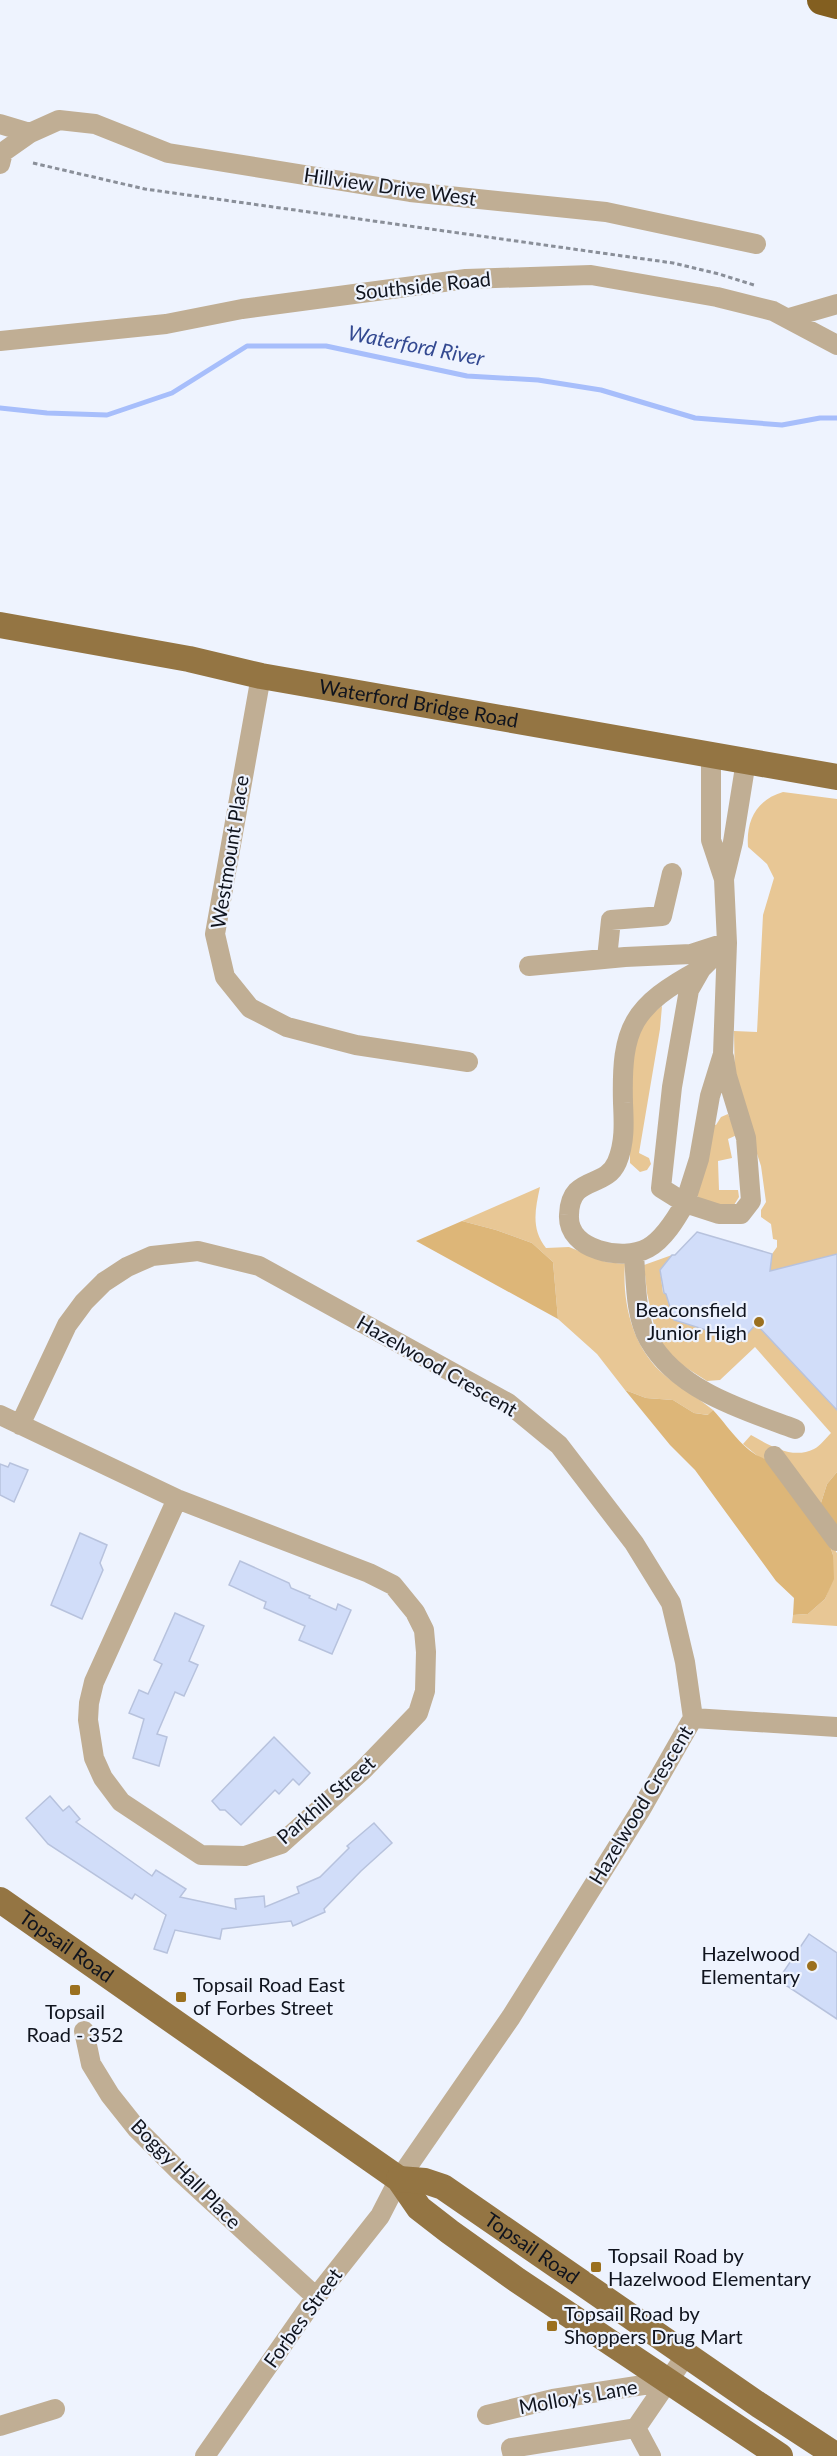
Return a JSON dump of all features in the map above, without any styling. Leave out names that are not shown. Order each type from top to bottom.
[{"type":"highway","points":[[822,0],[837,4]]},
{"type":"main road","name":"Waterford Bridge Road","points":[[0,625],[189,659],[261,676],[837,777]]},
{"type":"main road","name":"Topsail Road","points":[[0,1900],[399,2179],[419,2208],[517,2280],[780,2456]]},
{"type":"main road","name":"Topsail Road","points":[[399,2179],[425,2181],[443,2187],[837,2456]]},
{"type":"street","name":"Hillview Drive West","points":[[0,164],[3,152],[30,133],[59,120],[95,124],[168,153],[410,192],[606,212],[756,244]]},
{"type":"street","points":[[0,124],[30,133]]},
{"type":"street","name":"Southside Road","points":[[0,341],[166,324],[242,309],[455,280],[591,275],[717,297],[773,311],[837,345]]},
{"type":"street","points":[[789,318],[837,304]]},
{"type":"street","name":"Westmount Place","points":[[261,676],[215,934],[225,977],[250,1008],[287,1028],[356,1045],[468,1062]]},
{"type":"street","points":[[711,755],[709,798],[711,840],[724,879]]},
{"type":"street","points":[[726,943],[701,969],[689,990],[672,1086],[661,1188],[686,1203],[719,1214],[741,1214],[751,1201],[746,1138],[729,1084],[723,1054],[726,943],[724,879],[733,842],[746,761]]},
{"type":"street","points":[[607,958],[610,920],[662,916],[672,873]]},
{"type":"street","points":[[529,966],[607,958],[691,954],[726,943]]},
{"type":"street","points":[[701,969],[656,996],[638,1016],[626,1042],[622,1068],[623,1141],[618,1161],[611,1174],[581,1186],[572,1201],[568,1217],[574,1235],[589,1247],[609,1252],[634,1254],[650,1247],[667,1231],[686,1203],[699,1159],[710,1096],[723,1054]]},
{"type":"street","name":"Hazelwood Crescent","points":[[20,1425],[67,1325],[84,1302],[127,1267],[152,1256],[198,1251],[259,1266],[508,1403],[559,1445],[634,1543],[671,1603],[685,1662],[693,1718],[640,1811],[511,2017],[399,2179]]},
{"type":"street","points":[[634,1254],[636,1287],[642,1321],[649,1340],[674,1371],[724,1401],[795,1429]]},
{"type":"street","name":"Parkhill Street","points":[[0,1415],[177,1499],[369,1574],[393,1586],[416,1612],[424,1630],[426,1681],[418,1713],[363,1770],[281,1844],[245,1856],[201,1855],[121,1802],[103,1778],[94,1758],[90,1740],[89,1703],[94,1682],[177,1499]]},
{"type":"street","points":[[774,1456],[837,1541]]},
{"type":"street","points":[[693,1718],[837,1727]]},
{"type":"street","name":"Boggy Hall Place","points":[[84,2031],[91,2064],[110,2095],[137,2129],[180,2172],[316,2297]]},
{"type":"street","name":"Forbes Street","points":[[205,2456],[316,2297],[380,2216],[399,2179]]},
{"type":"street","points":[[513,2456],[512,2448],[636,2428],[686,2355]]},
{"type":"street","name":"Molloy's Lane","points":[[487,2415],[553,2399],[669,2381]]},
{"type":"street","points":[[0,2426],[55,2409]]},
{"type":"street","points":[[636,2428],[651,2456]]},
{"type":"path","points":[[33,163],[145,189],[673,263],[758,286]]},
{"type":"shaded area","points":[[783,792],[837,799],[837,1254],[770,1271],[777,1240],[773,1239],[771,1224],[761,1217],[761,1210],[766,1202],[761,1166],[735,1087],[734,1031],[757,1032],[763,915],[774,878],[767,864],[748,847],[749,829],[751,820],[760,806],[766,800]]},
{"type":"shaded area","points":[[662,1006],[639,1153],[649,1158],[651,1164],[647,1170],[640,1172],[630,1163],[630,1057],[643,1020]]},
{"type":"shaded area","points":[[728,1114],[737,1135],[728,1139],[732,1158],[718,1161],[719,1190],[738,1190],[739,1197],[734,1205],[707,1205],[696,1195],[713,1124],[716,1125],[721,1117]]},
{"type":"shaded area","points":[[540,1187],[536,1226],[546,1248],[569,1247],[606,1262],[625,1264],[627,1307],[642,1348],[660,1371],[713,1410],[709,1415],[694,1413],[673,1400],[646,1398],[625,1390],[597,1354],[558,1319],[553,1262],[532,1243],[462,1221]]},
{"type":"shaded area","points":[[462,1221],[532,1243],[553,1262],[558,1319],[416,1241]]},
{"type":"shaded area","points":[[672,1255],[660,1270],[663,1293],[666,1294],[674,1320],[741,1341],[756,1324],[837,1410],[837,1472],[827,1484],[820,1506],[770,1460],[760,1458],[743,1444],[751,1435],[781,1450],[806,1452],[816,1448],[831,1433],[755,1347],[720,1380],[707,1381],[674,1360],[657,1339],[647,1293],[644,1265]]},
{"type":"shaded area","points":[[625,1390],[646,1398],[673,1400],[694,1413],[708,1415],[713,1410],[746,1447],[753,1453],[770,1460],[828,1540],[833,1555],[834,1579],[825,1599],[808,1614],[793,1615],[794,1598],[776,1581],[695,1470],[670,1445]]},
{"type":"shaded area","points":[[837,1472],[837,1531],[820,1506],[827,1484]]},
{"type":"shaded area","points":[[828,1540],[837,1553],[837,1626],[792,1623],[793,1615],[808,1614],[825,1599],[833,1579],[833,1555]]},
{"type":"building","name":"Beaconsfield Junior High","points":[[697,1232],[772,1254],[770,1271],[837,1254],[837,1410],[756,1324],[741,1341],[674,1320],[664,1293],[660,1270],[672,1255],[675,1255]]},
{"type":"building","points":[[10,1463],[28,1470],[14,1502],[0,1495],[0,1464],[8,1467]]},
{"type":"building","points":[[80,1533],[107,1545],[100,1563],[103,1570],[82,1619],[51,1605]]},
{"type":"building","points":[[240,1561],[289,1583],[291,1588],[336,1610],[338,1604],[351,1610],[332,1654],[299,1640],[305,1626],[264,1608],[266,1602],[229,1585]]},
{"type":"building","points":[[175,1613],[204,1626],[189,1661],[198,1665],[184,1696],[175,1692],[157,1734],[167,1737],[159,1766],[133,1758],[144,1719],[129,1713],[139,1690],[148,1694],[162,1664],[154,1660]]},
{"type":"building","points":[[274,1737],[310,1773],[299,1785],[293,1779],[279,1794],[275,1790],[241,1825],[225,1810],[220,1810],[212,1801]]},
{"type":"building","points":[[50,1796],[63,1811],[69,1806],[80,1819],[76,1822],[152,1876],[156,1870],[186,1889],[180,1897],[236,1909],[235,1899],[264,1896],[265,1907],[299,1893],[297,1887],[320,1877],[349,1848],[347,1846],[374,1823],[392,1843],[324,1909],[325,1912],[293,1926],[291,1921],[222,1929],[220,1939],[175,1930],[167,1953],[154,1949],[166,1915],[135,1894],[132,1899],[48,1844],[26,1818]]},
{"type":"building","name":"Hazelwood Elementary","points":[[809,1934],[837,1953],[837,2019],[778,1980]]},
{"type":"waterway","name":"Waterford River","points":[[0,408],[47,413],[107,415],[172,393],[247,346],[326,346],[467,376],[538,380],[601,390],[695,418],[782,425],[820,418],[837,418]]},
{"type":"place","name":"Beaconsfield Junior High","points":[[759,1322]]},
{"type":"place","name":"Hazelwood Elementary","points":[[812,1966]]},
{"type":"place","name":"Topsail Road - 352","points":[[75,1990]]},
{"type":"place","name":"Topsail Road East of Forbes Street","points":[[181,1997]]},
{"type":"place","name":"Topsail Road by Hazelwood Elementary","points":[[596,2267]]},
{"type":"place","name":"Topsail Road by Shoppers Drug Mart","points":[[552,2326]]}]
